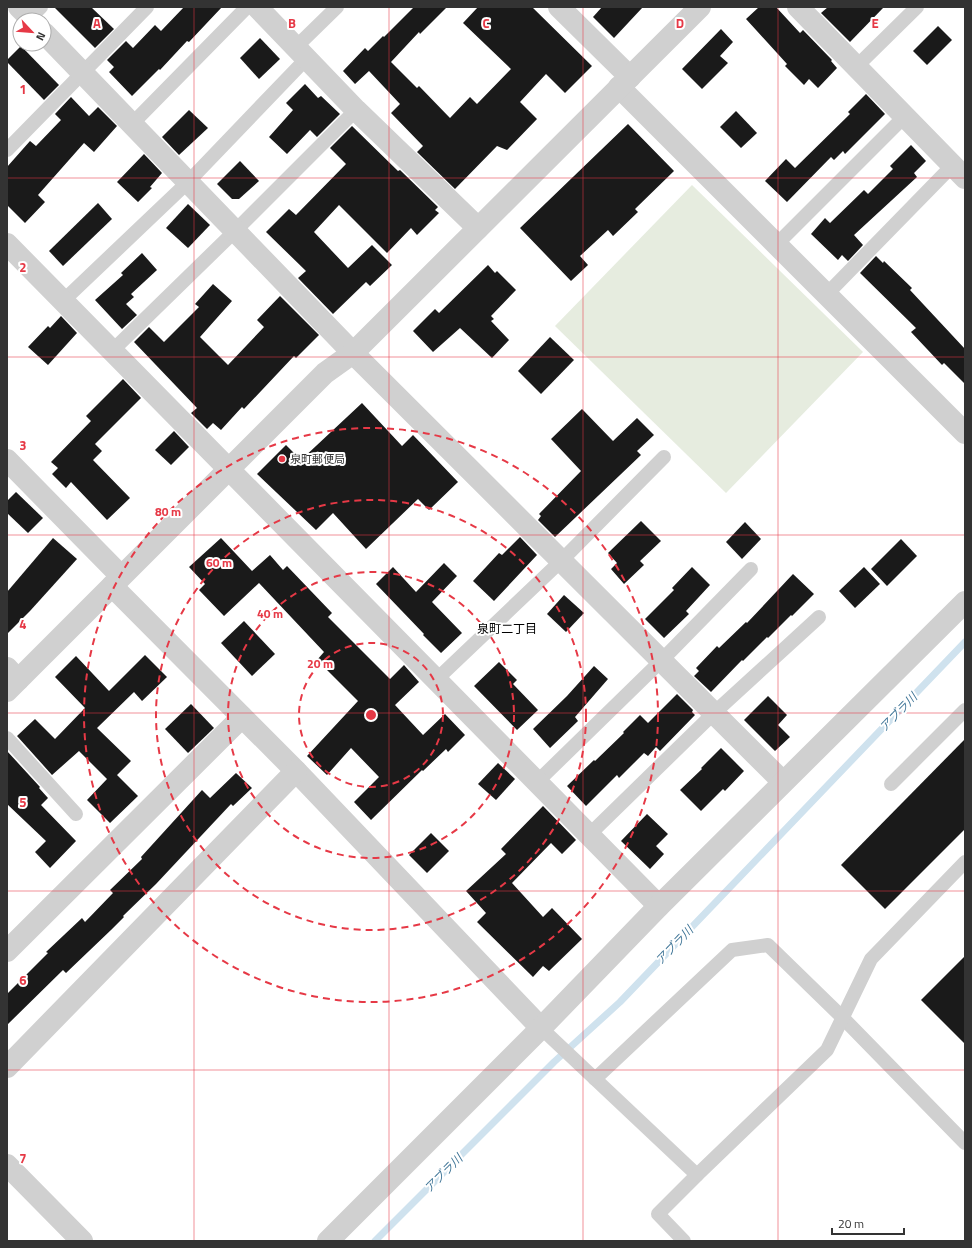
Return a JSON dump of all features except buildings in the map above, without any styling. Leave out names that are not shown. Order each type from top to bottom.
[{"type":"street","points":[[257,7],[356,110],[478,228]]},
{"type":"street","points":[[560,7],[625,82],[777,244],[965,432]]},
{"type":"street","points":[[11,679],[116,581],[326,373],[352,353],[700,7]]},
{"type":"street","points":[[798,7],[959,171]]},
{"type":"street","points":[[52,39],[82,73],[352,353],[783,782]]},
{"type":"street","points":[[8,247],[229,469],[659,906]]},
{"type":"street","points":[[7,460],[116,581],[242,717],[541,1028]]},
{"type":"street","points":[[328,1241],[541,1028],[659,906],[965,602]]},
{"type":"street","points":[[7,951],[242,717]]},
{"type":"street","points":[[7,1067],[296,772]]},
{"type":"street","points":[[7,1165],[82,1241]]},
{"type":"lane","points":[[7,150],[147,7]]},
{"type":"lane","points":[[132,124],[246,7]]},
{"type":"lane","points":[[63,301],[188,182],[301,53],[337,7]]},
{"type":"lane","points":[[857,66],[917,7]]},
{"type":"lane","points":[[112,351],[236,231],[356,110]]},
{"type":"lane","points":[[777,244],[905,116]]},
{"type":"lane","points":[[827,294],[959,171]]},
{"type":"lane","points":[[436,680],[561,561],[664,457]]},
{"type":"lane","points":[[537,782],[661,661],[751,569]]},
{"type":"lane","points":[[589,835],[714,714],[819,616]]},
{"type":"lane","points":[[891,784],[965,710]]},
{"type":"lane","points":[[7,738],[76,814]]},
{"type":"lane","points":[[684,1241],[658,1214],[827,1050],[871,959],[965,862]]},
{"type":"lane","points":[[595,1079],[732,950],[768,945],[965,1143]]},
{"type":"lane","points":[[541,1028],[697,1175]]},
{"type":"shaded area","points":[[692,185],[863,352],[726,493],[555,326]]},
{"type":"waterway","name":"アブラ川","points":[[375,1241],[554,1062],[620,1002],[965,642]]},
{"type":"place","name":"泉町郵便局","points":[[282,459]]},
{"type":"district","name":"泉町二丁目","points":[[507,628]]}]
